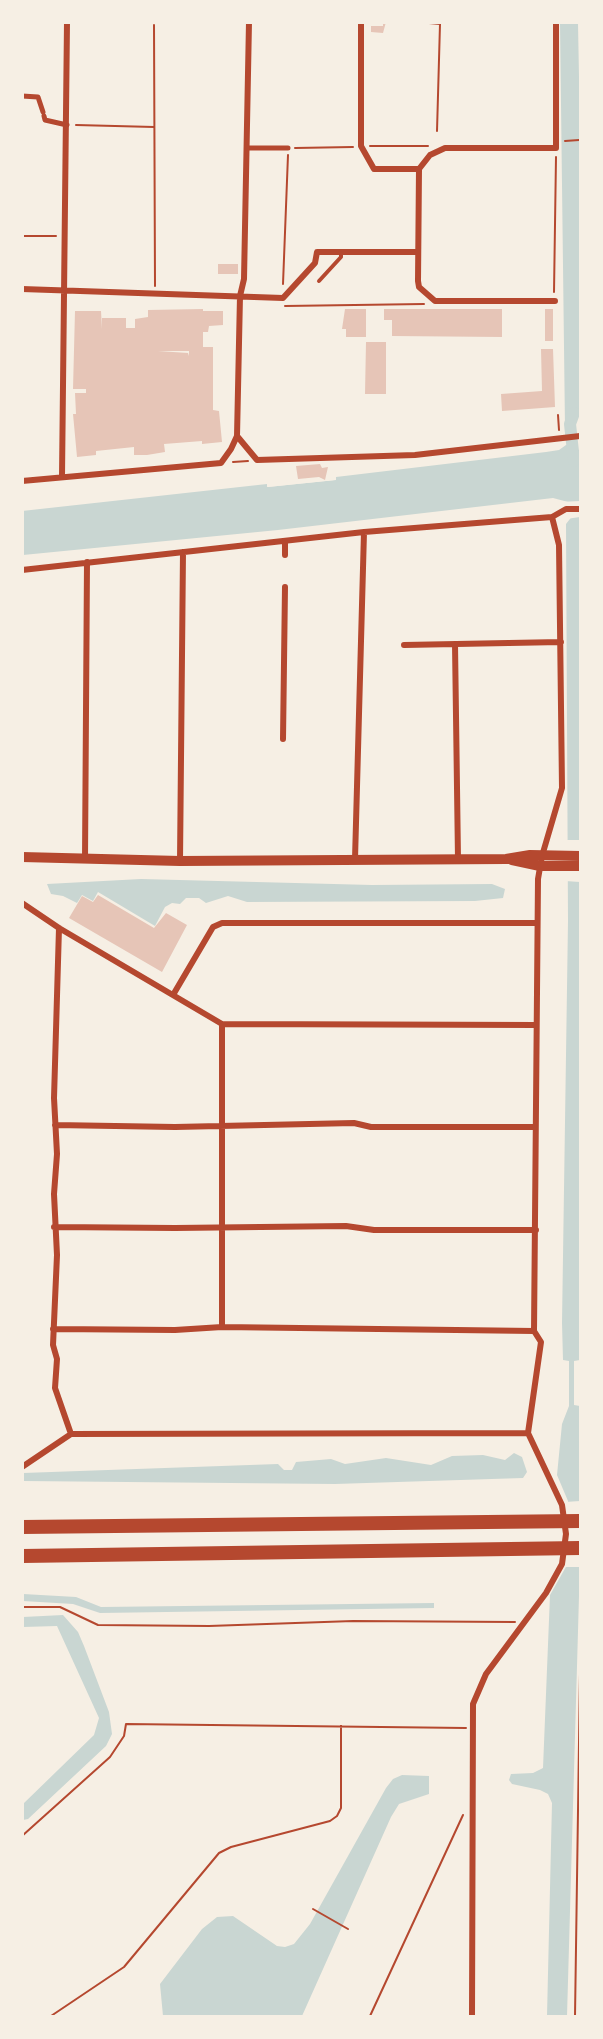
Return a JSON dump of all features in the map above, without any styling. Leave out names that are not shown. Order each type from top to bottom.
[{"type":"highway","points":[[22,1527],[580,1521]]},
{"type":"highway","points":[[22,1556],[580,1548]]},
{"type":"main road","points":[[22,857],[180,861],[356,859],[563,861],[580,856]]},
{"type":"main road","points":[[22,864],[85,859]]},
{"type":"main road","points":[[563,861],[580,866]]},
{"type":"street","points":[[22,481],[221,463],[237,436],[240,296],[244,279],[249,22]]},
{"type":"street","points":[[361,22],[361,146],[374,169],[419,169]]},
{"type":"street","points":[[555,301],[435,301],[419,287],[418,252],[419,169],[430,155],[445,148],[556,148],[556,22]]},
{"type":"street","points":[[62,476],[67,25]]},
{"type":"street","points":[[22,96],[38,97],[45,120],[67,125]]},
{"type":"street","points":[[247,148],[288,148]]},
{"type":"street","points":[[22,289],[155,291],[283,298],[315,262],[317,252],[418,252]]},
{"type":"street","points":[[237,436],[256,460],[415,454],[578,436]]},
{"type":"street","points":[[22,570],[363,532],[552,517],[566,509],[580,509]]},
{"type":"street","points":[[472,2016],[473,1704],[478,1690],[546,1593],[562,1564],[566,1534],[560,1498],[528,1433],[541,1342],[534,1331],[537,923],[541,861],[562,788],[559,544],[552,517]]},
{"type":"street","points":[[356,859],[363,532]]},
{"type":"street","points":[[285,541],[285,555]]},
{"type":"street","points":[[180,861],[183,552]]},
{"type":"street","points":[[85,859],[87,562]]},
{"type":"street","points":[[283,739],[285,587]]},
{"type":"street","points":[[404,645],[561,642]]},
{"type":"street","points":[[455,644],[458,859]]},
{"type":"street","points":[[22,903],[59,928],[222,1024],[536,1025]]},
{"type":"street","points":[[173,995],[213,927],[222,922],[537,923]]},
{"type":"street","points":[[59,928],[54,1227],[57,1265],[53,1329],[57,1359],[55,1388],[71,1434]]},
{"type":"street","points":[[222,1024],[222,1328]]},
{"type":"street","points":[[55,1125],[354,1123],[371,1127],[535,1127]]},
{"type":"street","points":[[54,1227],[346,1226],[374,1230],[536,1230]]},
{"type":"street","points":[[53,1329],[534,1331]]},
{"type":"street","points":[[22,1467],[71,1434],[528,1433]]},
{"type":"lane","points":[[319,281],[341,257],[341,252]]},
{"type":"path","points":[[418,22],[440,24],[437,131]]},
{"type":"path","points":[[154,25],[155,291]]},
{"type":"path","points":[[67,125],[154,127]]},
{"type":"path","points":[[559,141],[579,140]]},
{"type":"path","points":[[288,148],[284,306],[430,304],[435,301]]},
{"type":"path","points":[[555,301],[556,148]]},
{"type":"path","points":[[22,236],[66,236]]},
{"type":"path","points":[[558,415],[562,439]]},
{"type":"path","points":[[221,463],[256,460]]},
{"type":"path","points":[[22,1607],[60,1607],[98,1625],[209,1626],[353,1621],[524,1622]]},
{"type":"path","points":[[574,2016],[580,1674]]},
{"type":"path","points":[[22,1836],[110,1757],[124,1736],[126,1724],[472,1728]]},
{"type":"path","points":[[51,2016],[124,1967],[219,1853],[231,1847],[330,1821],[337,1816],[341,1808],[341,1726]]},
{"type":"path","points":[[370,2016],[471,1800]]},
{"type":"path","points":[[314,1909],[348,1929]]},
{"type":"shaded area","points":[[560,23],[578,23],[580,416],[575,417],[575,428],[565,428]]},
{"type":"shaded area","points":[[566,445],[575,445],[580,452],[580,1360],[574,1361],[574,1405],[580,1406],[580,1561],[567,2016],[547,2016],[552,1803],[548,1794],[512,1784],[509,1780],[511,1774],[533,1773],[543,1768],[550,1595],[567,1565],[568,1501],[557,1475],[562,1424],[569,1406],[569,1361],[563,1360],[562,1323],[568,921],[566,524],[573,515],[568,502],[553,498],[278,530],[23,555],[22,511],[267,484],[268,487],[335,480],[336,477],[546,452],[559,450]]},
{"type":"shaded area","points":[[141,879],[372,885],[492,884],[505,889],[503,898],[475,901],[247,902],[228,896],[206,903],[199,898],[186,898],[180,904],[172,903],[165,907],[155,926],[98,892],[93,901],[82,895],[77,903],[63,896],[51,894],[47,884]]},
{"type":"shaded area","points":[[514,1453],[522,1457],[527,1472],[523,1478],[335,1484],[23,1481],[23,1473],[278,1464],[284,1470],[292,1470],[296,1462],[331,1459],[345,1464],[386,1458],[431,1465],[452,1456],[483,1455],[505,1460]]},
{"type":"shaded area","points":[[23,1594],[76,1597],[101,1607],[434,1603],[434,1608],[100,1613],[73,1604],[23,1601]]},
{"type":"shaded area","points":[[63,1615],[78,1632],[84,1646],[109,1712],[112,1734],[106,1746],[28,1819],[23,1820],[23,1804],[94,1735],[99,1718],[57,1626],[23,1627],[23,1617]]},
{"type":"shaded area","points":[[402,1775],[429,1776],[429,1794],[399,1804],[391,1817],[302,2016],[163,2016],[160,1984],[202,1929],[217,1917],[233,1916],[277,1946],[285,1947],[294,1944],[310,1924],[386,1788],[393,1779]]},
{"type":"pier","points":[[336,477],[336,480],[267,487],[267,482],[320,478],[323,481]]},
{"type":"pier","points":[[580,501],[580,517],[566,519],[569,514],[566,505],[559,502]]},
{"type":"pier","points":[[565,840],[580,840],[580,882],[565,881]]},
{"type":"pier","points":[[580,1501],[580,1567],[562,1567],[565,1502]]},
{"type":"building","points":[[383,22],[386,22],[383,33],[371,32],[371,26],[383,26]]},
{"type":"building","points":[[218,264],[238,264],[238,274],[218,274]]},
{"type":"building","points":[[345,309],[366,309],[366,337],[346,337],[346,329],[342,329]]},
{"type":"building","points":[[384,309],[502,309],[502,337],[392,336],[392,320],[384,320]]},
{"type":"building","points":[[545,309],[553,309],[553,341],[545,341]]},
{"type":"building","points":[[148,310],[223,311],[223,325],[209,326],[208,332],[203,332],[203,347],[213,347],[213,410],[219,411],[222,442],[164,444],[165,452],[147,455],[134,455],[134,447],[96,451],[96,455],[77,457],[73,414],[76,414],[75,393],[86,393],[86,389],[73,389],[75,311],[101,311],[102,329],[102,318],[126,318],[126,328],[135,328],[135,319],[148,317]],"holes":[[[158,351],[189,351],[189,356],[188,353]]]},
{"type":"building","points":[[366,342],[386,342],[386,394],[365,394]]},
{"type":"building","points":[[541,349],[553,349],[555,407],[502,411],[501,394],[542,391]]},
{"type":"building","points":[[320,464],[322,468],[328,467],[325,480],[319,477],[298,479],[296,466]]},
{"type":"building","points":[[98,895],[154,928],[166,913],[187,925],[162,972],[69,918],[82,896],[93,902]]},
{"type":"waterway","points":[[574,413],[570,424],[574,461]]}]
